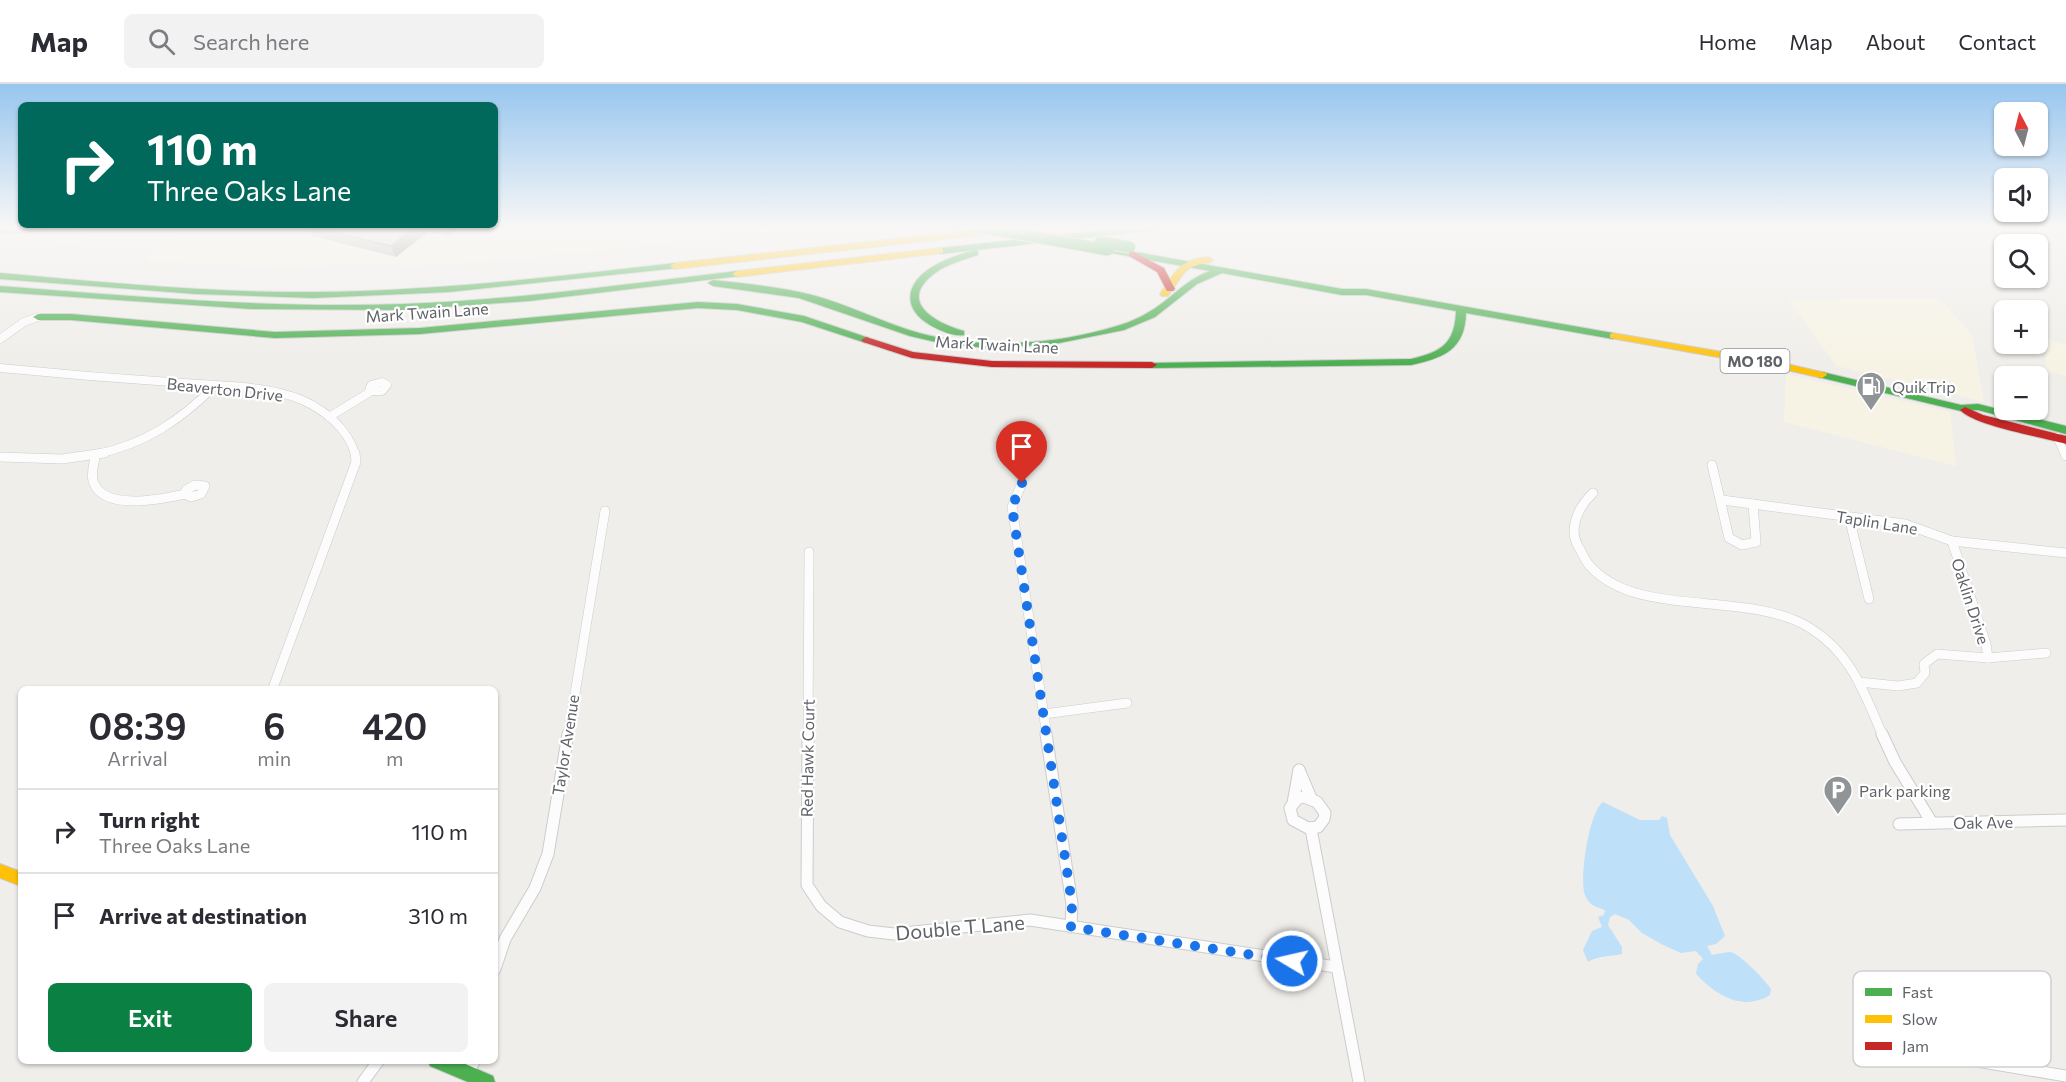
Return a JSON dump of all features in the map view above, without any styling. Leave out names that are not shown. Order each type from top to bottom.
[{"type":"main road","points":[[0,276],[256,294],[405,292],[507,285],[618,273]]},
{"type":"main road","points":[[0,289],[219,306],[357,308],[487,301],[747,273]]},
{"type":"main road","points":[[931,273],[915,292],[914,303],[919,314],[929,323],[954,332],[1006,335],[1064,331],[1125,317],[1150,305],[1170,289],[1181,273]]},
{"type":"main road","points":[[1164,273],[1170,289]]},
{"type":"main road","points":[[1186,284],[1187,273]]},
{"type":"main road","points":[[682,280],[786,292],[822,301],[928,338],[980,344],[1066,340],[1118,329],[1136,323],[1164,307],[1186,284],[1198,276],[1212,273]]},
{"type":"main road","name":"MO 180","points":[[1228,273],[1342,292],[1366,292]]},
{"type":"main road","name":"MO 180","points":[[1279,273],[1344,284],[1366,292],[1774,364],[1961,408],[1980,418],[2063,436]]},
{"type":"main road","name":"Mark Twain Lane","points":[[38,317],[71,317],[275,335],[420,331],[654,308],[722,306],[774,312],[804,319],[881,346],[912,355],[944,360],[1002,364],[1307,365],[1406,362],[1437,355],[1450,347],[1460,334],[1461,309]]},
{"type":"main road","points":[[0,871],[18,878]]},
{"type":"main road","points":[[446,1064],[487,1082]]},
{"type":"street","points":[[0,339],[24,322],[38,317]]},
{"type":"street","name":"Beaverton Drive","points":[[0,368],[215,386],[288,395],[303,401],[329,417],[351,442],[356,462],[274,686]]},
{"type":"street","points":[[0,457],[66,460],[95,457],[131,445],[166,429],[195,408],[215,386]]},
{"type":"street","points":[[329,417],[370,392]]},
{"type":"street","points":[[2063,436],[2066,456]]},
{"type":"street","points":[[95,457],[92,480],[98,489],[109,497],[136,502],[185,494]]},
{"type":"street","points":[[1712,465],[1722,500],[1729,538],[1736,544],[1745,545],[1756,542],[1753,504]]},
{"type":"street","points":[[1022,483],[1012,507],[1072,904],[1071,927]]},
{"type":"street","points":[[1593,493],[1586,499],[1574,526],[1578,547],[1596,571],[1630,591],[1665,600],[1752,608],[1791,619],[1821,634],[1844,656],[1859,682],[1895,762],[1932,823]]},
{"type":"street","name":"Taplin Lane","points":[[1722,500],[1905,524],[1952,541],[2066,553]]},
{"type":"street","name":"Taylor Avenue","points":[[498,960],[505,939],[535,888],[548,854],[605,511]]},
{"type":"street","points":[[1849,517],[1869,599]]},
{"type":"street","name":"Oaklin Drive","points":[[1859,682],[1898,686],[1917,683],[1925,673],[1924,664],[1936,654],[1988,658],[1986,644],[1952,541]]},
{"type":"street","name":"Red Hawk Court","points":[[809,552],[807,885],[821,906],[840,922],[868,931]]},
{"type":"street","points":[[1988,658],[2046,653]]},
{"type":"street","points":[[1044,714],[1127,703]]},
{"type":"street","points":[[1299,770],[1311,798],[1322,807],[1325,819],[1318,828],[1311,829],[1297,825],[1290,808],[1299,770]]},
{"type":"street","points":[[1293,803],[1298,799],[1311,798]]},
{"type":"street","name":"Oak Ave","points":[[1899,824],[2066,820]]},
{"type":"street","points":[[1311,829],[1359,1082]]},
{"type":"street","name":"Double T Lane","points":[[868,931],[894,934],[1030,920],[1336,967]]},
{"type":"street","points":[[363,1082],[376,1064]]},
{"type":"street","points":[[468,1073],[474,1064]]},
{"type":"street","points":[[2005,1067],[2065,1078]]},
{"type":"shaded area","points":[[1940,299],[1972,335],[1984,402],[1836,366],[1789,300]]},
{"type":"shaded area","points":[[2048,339],[2066,345],[2066,376],[2048,371],[2048,366],[2045,366]]},
{"type":"shaded area","name":"QuikTrip","points":[[1786,374],[1950,412],[1956,466],[1784,422]]},
{"type":"water","points":[[1603,802],[1640,820],[1659,820],[1662,816],[1667,818],[1670,835],[1713,906],[1725,936],[1716,944],[1707,946],[1712,955],[1731,952],[1740,957],[1768,985],[1771,989],[1770,995],[1749,1002],[1730,999],[1712,989],[1696,974],[1698,964],[1703,959],[1696,951],[1681,953],[1663,945],[1642,933],[1629,920],[1615,914],[1610,917],[1608,925],[1622,947],[1622,954],[1600,957],[1588,962],[1583,950],[1592,931],[1602,927],[1598,917],[1604,915],[1605,910],[1592,904],[1586,897],[1583,878],[1584,863],[1593,819]]},
{"type":"traffic: fast","points":[[0,276],[196,292],[313,295],[449,289],[615,273]]},
{"type":"traffic: fast","points":[[930,273],[918,286],[914,296],[915,305],[920,313],[929,320],[961,333]]},
{"type":"traffic: fast","points":[[713,283],[775,290],[812,298],[899,330],[928,338],[970,344],[1012,345],[1075,338],[1129,325],[1145,319],[1201,278],[1214,273]]},
{"type":"traffic: fast","points":[[1234,273],[1342,292],[1366,292],[1613,336]]},
{"type":"traffic: fast","points":[[0,289],[201,304],[302,308],[403,307],[570,294],[737,274]]},
{"type":"traffic: fast","points":[[38,317],[71,317],[275,335],[420,331],[698,305],[737,307],[804,319],[866,340]]},
{"type":"traffic: fast","points":[[1152,365],[1423,360],[1442,352],[1455,340],[1461,322],[1461,309]]},
{"type":"traffic: fast","points":[[1822,375],[1961,408],[1978,407],[2066,430]]},
{"type":"traffic: fast","points":[[445,1064],[487,1082]]},
{"type":"traffic: slow","points":[[737,274],[750,273]]},
{"type":"traffic: slow","points":[[1165,294],[1179,273]]},
{"type":"traffic: slow","points":[[1613,336],[1774,364],[1822,375]]},
{"type":"traffic: slow","points":[[0,871],[18,878]]},
{"type":"traffic: jam","points":[[1162,273],[1170,289]]},
{"type":"traffic: jam","points":[[866,340],[912,355],[992,364],[1152,365]]},
{"type":"traffic: jam","points":[[1965,410],[1980,418],[2066,440]]},
{"type":"place","name":"QuikTrip","points":[[1871,412]]},
{"type":"place","name":"Park parking","points":[[1838,816]]},
{"type":"route","points":[[1022,483],[1012,507],[1072,904],[1071,927],[1292,961]]}]
